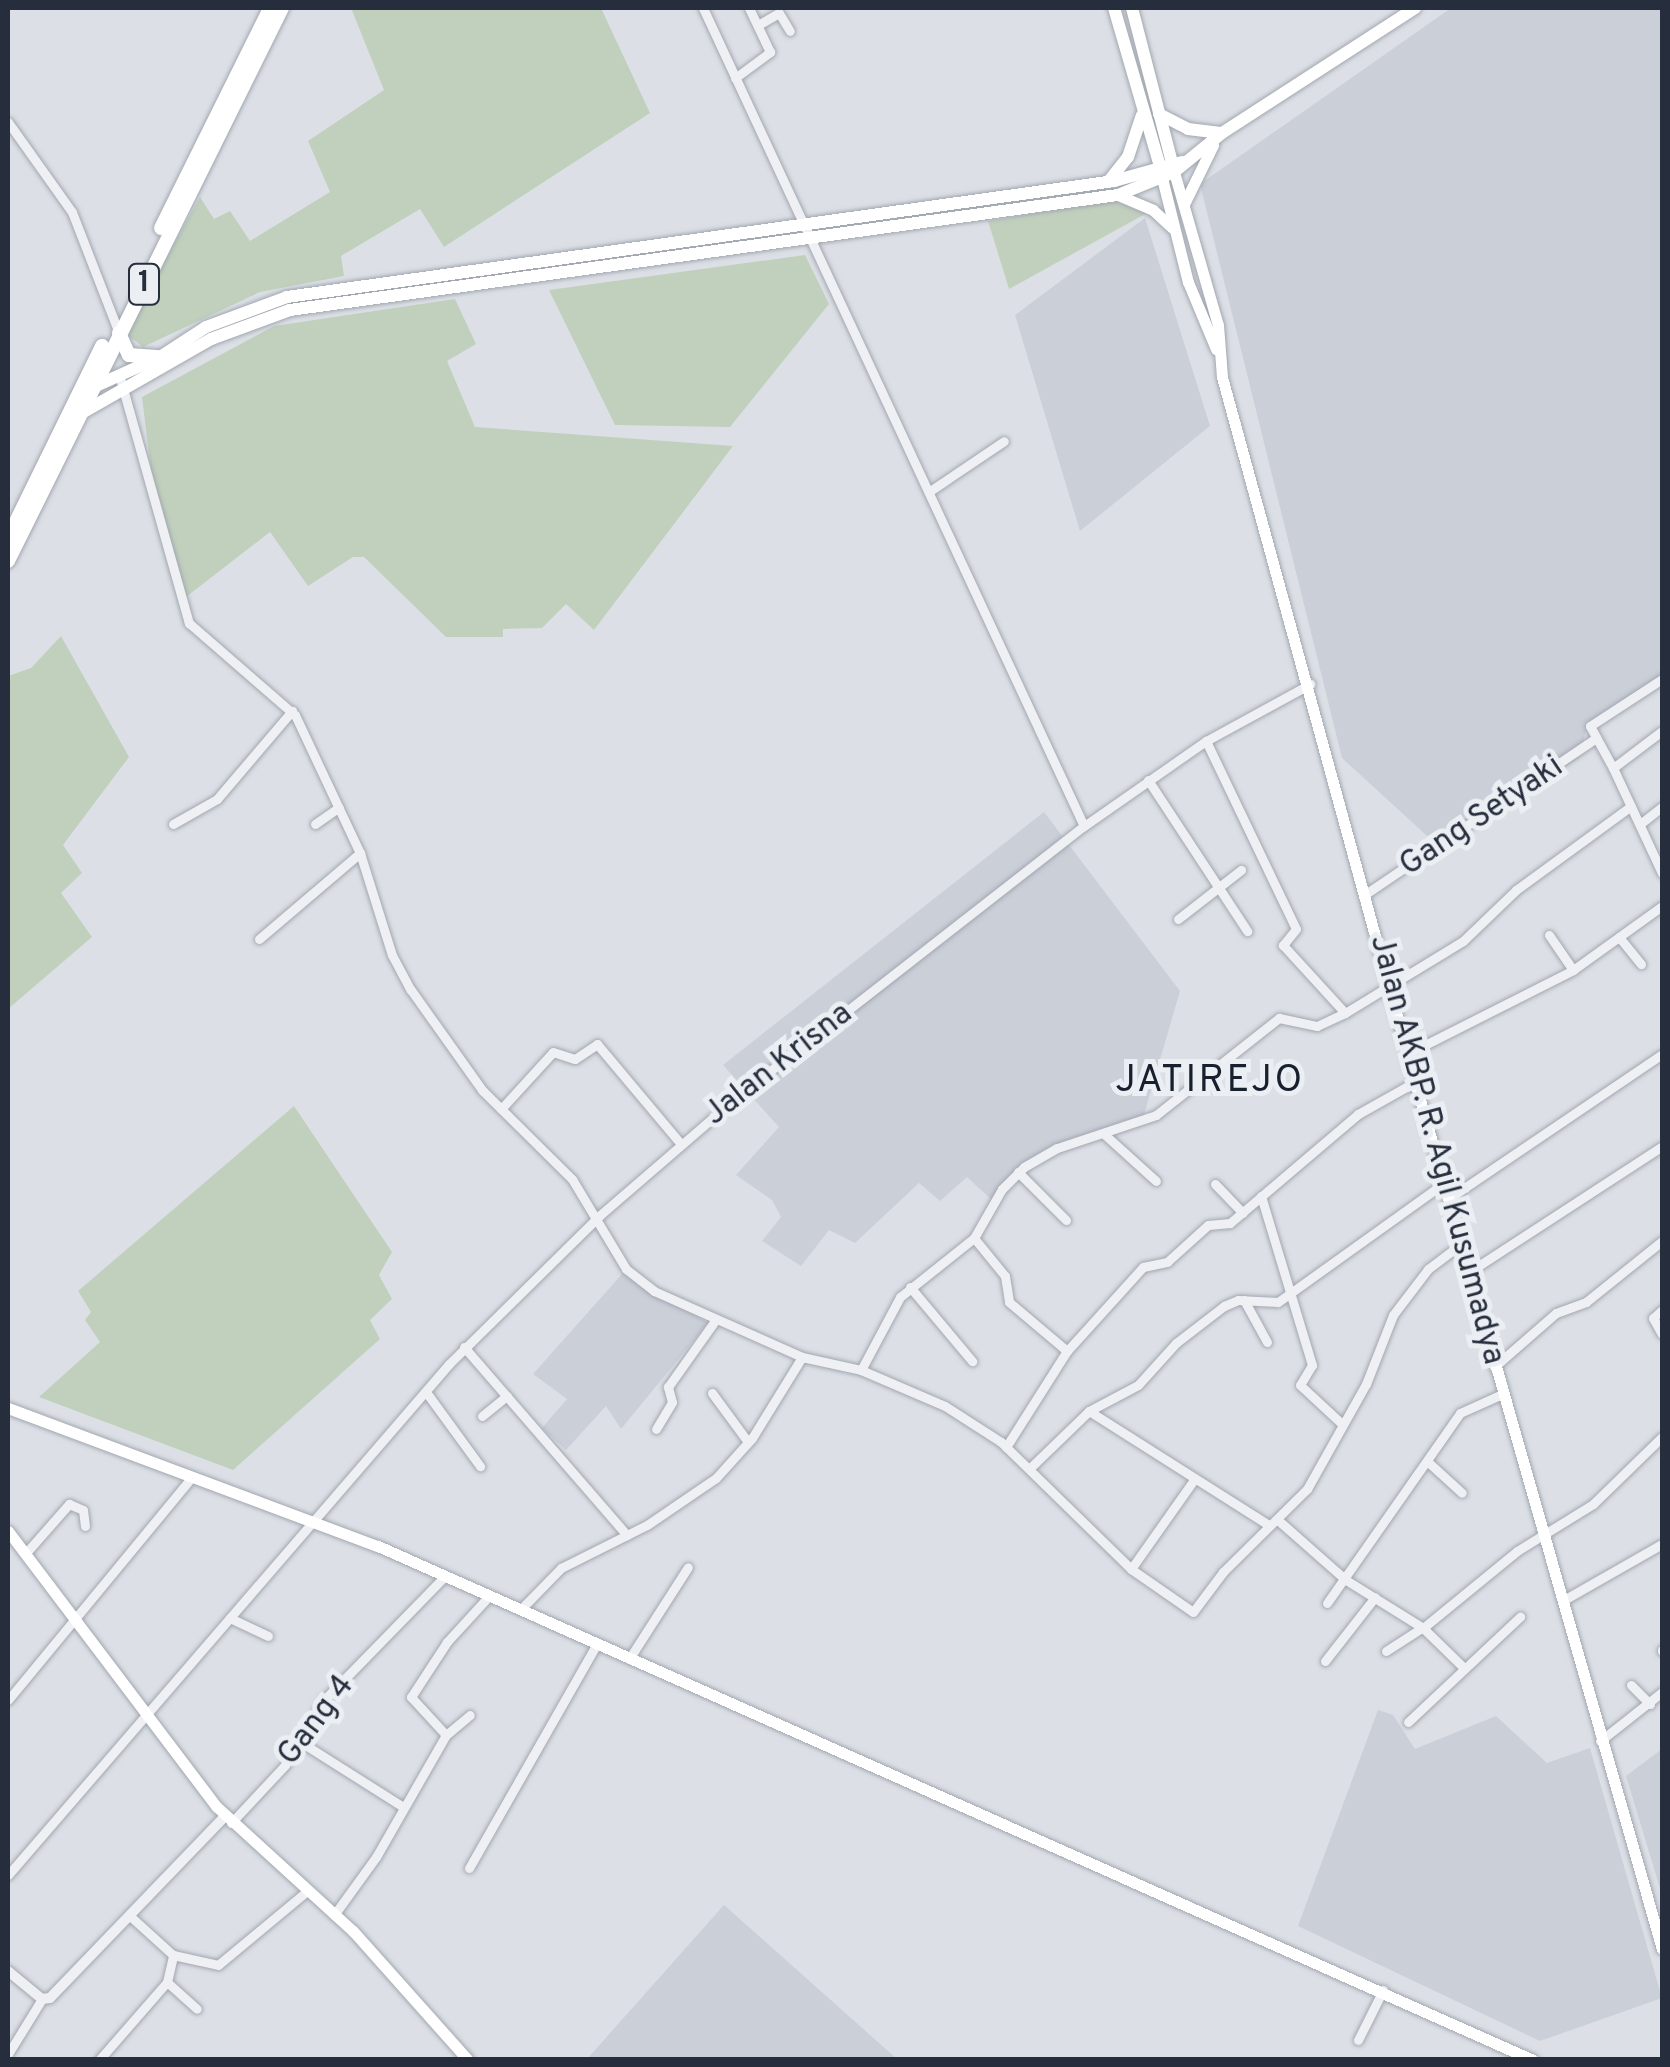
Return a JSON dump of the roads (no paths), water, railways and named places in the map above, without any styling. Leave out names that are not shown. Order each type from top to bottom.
[{"type":"highway","name":"1","points":[[116,330],[270,8]]},
{"type":"highway","name":"1","points":[[8,561],[85,389],[282,8]]},
{"type":"highway","points":[[116,330],[129,355],[160,358]]},
{"type":"highway","name":"1","points":[[8,538],[74,413]]},
{"type":"main road","name":"Jalan AKBP. R. Agil Kusumadya","points":[[1114,8],[1143,113],[1184,204],[1218,325],[1216,349]]},
{"type":"main road","name":"Jalan AKBP. R. Agil Kusumadya","points":[[1132,8],[1170,168],[1175,232],[1201,324],[1216,349],[1367,893],[1443,1184],[1662,1950]]},
{"type":"main road","points":[[85,389],[122,384],[239,325],[290,310],[1118,195],[1170,168],[1415,8]]},
{"type":"main road","points":[[1107,182],[1128,157],[1143,113]]},
{"type":"main road","points":[[1159,114],[1188,129],[1222,134]]},
{"type":"main road","points":[[1184,204],[1198,165],[1222,134]]},
{"type":"main road","points":[[74,413],[206,327],[288,297],[1107,182],[1170,168]]},
{"type":"main road","points":[[1118,195],[1152,210],[1175,232]]},
{"type":"main road","points":[[8,1408],[313,1520],[445,1576],[1533,2060]]},
{"type":"main road","points":[[8,1531],[228,1820],[334,1915],[468,2060]]},
{"type":"street","points":[[703,8],[814,239],[1084,826]]},
{"type":"street","points":[[734,78],[770,52],[749,8]]},
{"type":"street","points":[[758,25],[778,12],[790,31]]},
{"type":"street","points":[[8,122],[79,224],[116,330]]},
{"type":"street","points":[[122,384],[190,623],[292,711],[360,853],[402,974],[500,1109],[566,1171],[599,1216],[626,1269],[714,1322],[802,1357],[862,1370],[931,1398],[1006,1447],[1132,1569],[1193,1612],[1308,1489],[1404,1298],[1461,1244]]},
{"type":"street","points":[[930,491],[1004,441]]},
{"type":"street","name":"Gang Setyaki","points":[[1367,893],[1596,738],[1590,726],[1662,678]]},
{"type":"street","name":"Jalan Krisna","points":[[8,1875],[464,1347],[599,1216],[681,1144],[1084,826],[1206,741],[1310,684]]},
{"type":"street","points":[[174,824],[216,799],[292,711]]},
{"type":"street","points":[[1613,768],[1662,732]]},
{"type":"street","points":[[1596,738],[1662,873]]},
{"type":"street","points":[[1206,741],[1296,928],[1283,945],[1345,1012]]},
{"type":"street","points":[[1148,780],[1247,931]]},
{"type":"street","points":[[862,1370],[910,1287],[974,1238],[1018,1172],[1045,1153],[1167,1108],[1279,1018],[1317,1026],[1390,986],[1463,940],[1516,890],[1631,806]]},
{"type":"street","points":[[315,824],[339,807]]},
{"type":"street","points":[[1640,824],[1662,807]]},
{"type":"street","points":[[259,939],[360,853]]},
{"type":"street","points":[[1178,919],[1241,870]]},
{"type":"street","points":[[1408,1053],[1573,970],[1662,906]]},
{"type":"street","points":[[1549,935],[1573,970]]},
{"type":"street","points":[[1618,937],[1641,964]]},
{"type":"street","points":[[500,1109],[553,1052],[575,1058],[597,1044],[681,1144]]},
{"type":"street","points":[[1448,1198],[1662,1054]]},
{"type":"street","points":[[1006,1447],[1067,1351],[1143,1267],[1167,1262],[1202,1228],[1242,1212],[1358,1114],[1415,1082]]},
{"type":"street","points":[[1104,1134],[1156,1180]]},
{"type":"street","points":[[1469,1272],[1662,1146]]},
{"type":"street","points":[[1018,1172],[1066,1220]]},
{"type":"street","points":[[1215,1184],[1242,1212]]},
{"type":"street","points":[[1030,1468],[1088,1411],[1138,1385],[1176,1343],[1224,1306],[1244,1300],[1271,1305],[1289,1295],[1443,1184]]},
{"type":"street","points":[[1261,1196],[1312,1365],[1300,1385],[1342,1424]]},
{"type":"street","points":[[974,1238],[1005,1276],[1009,1302],[1067,1351]]},
{"type":"street","points":[[1494,1367],[1556,1313],[1586,1302],[1660,1247]]},
{"type":"street","points":[[910,1287],[972,1362]]},
{"type":"street","points":[[1244,1300],[1267,1342]]},
{"type":"street","points":[[1662,1310],[1652,1318],[1662,1334]]},
{"type":"street","points":[[656,1429],[672,1402],[668,1387],[714,1322]]},
{"type":"street","points":[[464,1347],[627,1536]]},
{"type":"street","points":[[520,1610],[561,1568],[686,1502],[748,1442],[802,1357]]},
{"type":"street","points":[[426,1392],[480,1466]]},
{"type":"street","points":[[712,1393],[748,1442]]},
{"type":"street","points":[[1327,1603],[1460,1414],[1502,1394]]},
{"type":"street","points":[[482,1416],[507,1396]]},
{"type":"street","points":[[1088,1411],[1192,1481],[1243,1504],[1274,1524],[1346,1580],[1421,1629],[1464,1668]]},
{"type":"street","points":[[1386,1651],[1592,1504],[1662,1436]]},
{"type":"street","points":[[1427,1461],[1462,1493]]},
{"type":"street","points":[[8,1700],[78,1623],[192,1478]]},
{"type":"street","points":[[1132,1569],[1192,1481]]},
{"type":"street","points":[[25,1554],[69,1504],[83,1510],[85,1526]]},
{"type":"street","points":[[1562,1601],[1662,1544]]},
{"type":"street","points":[[629,1658],[688,1567]]},
{"type":"street","name":"Gang 4","points":[[228,1820],[299,1741],[324,1700],[445,1576]]},
{"type":"street","points":[[446,1735],[411,1697],[448,1642],[490,1596]]},
{"type":"street","points":[[1324,1661],[1375,1597]]},
{"type":"street","points":[[1408,1722],[1520,1616]]},
{"type":"street","points":[[230,1618],[268,1636]]},
{"type":"street","points":[[468,1868],[598,1644]]},
{"type":"street","points":[[1632,1684],[1650,1704]]},
{"type":"street","points":[[1600,1741],[1662,1692]]},
{"type":"street","points":[[334,1915],[376,1856],[446,1735],[470,1715]]},
{"type":"street","points":[[299,1741],[402,1806]]},
{"type":"street","points":[[8,2054],[42,2000],[62,1989],[228,1820]]},
{"type":"street","points":[[130,1916],[173,1955],[224,1963],[307,1890]]},
{"type":"street","points":[[99,2060],[167,1982],[173,1955]]},
{"type":"street","points":[[8,1971],[42,2000]]},
{"type":"street","points":[[167,1982],[197,2009]]},
{"type":"street","points":[[1358,2040],[1383,1990]]},
{"type":"district","name":"JATIREJO","points":[[1210,1082]]}]
